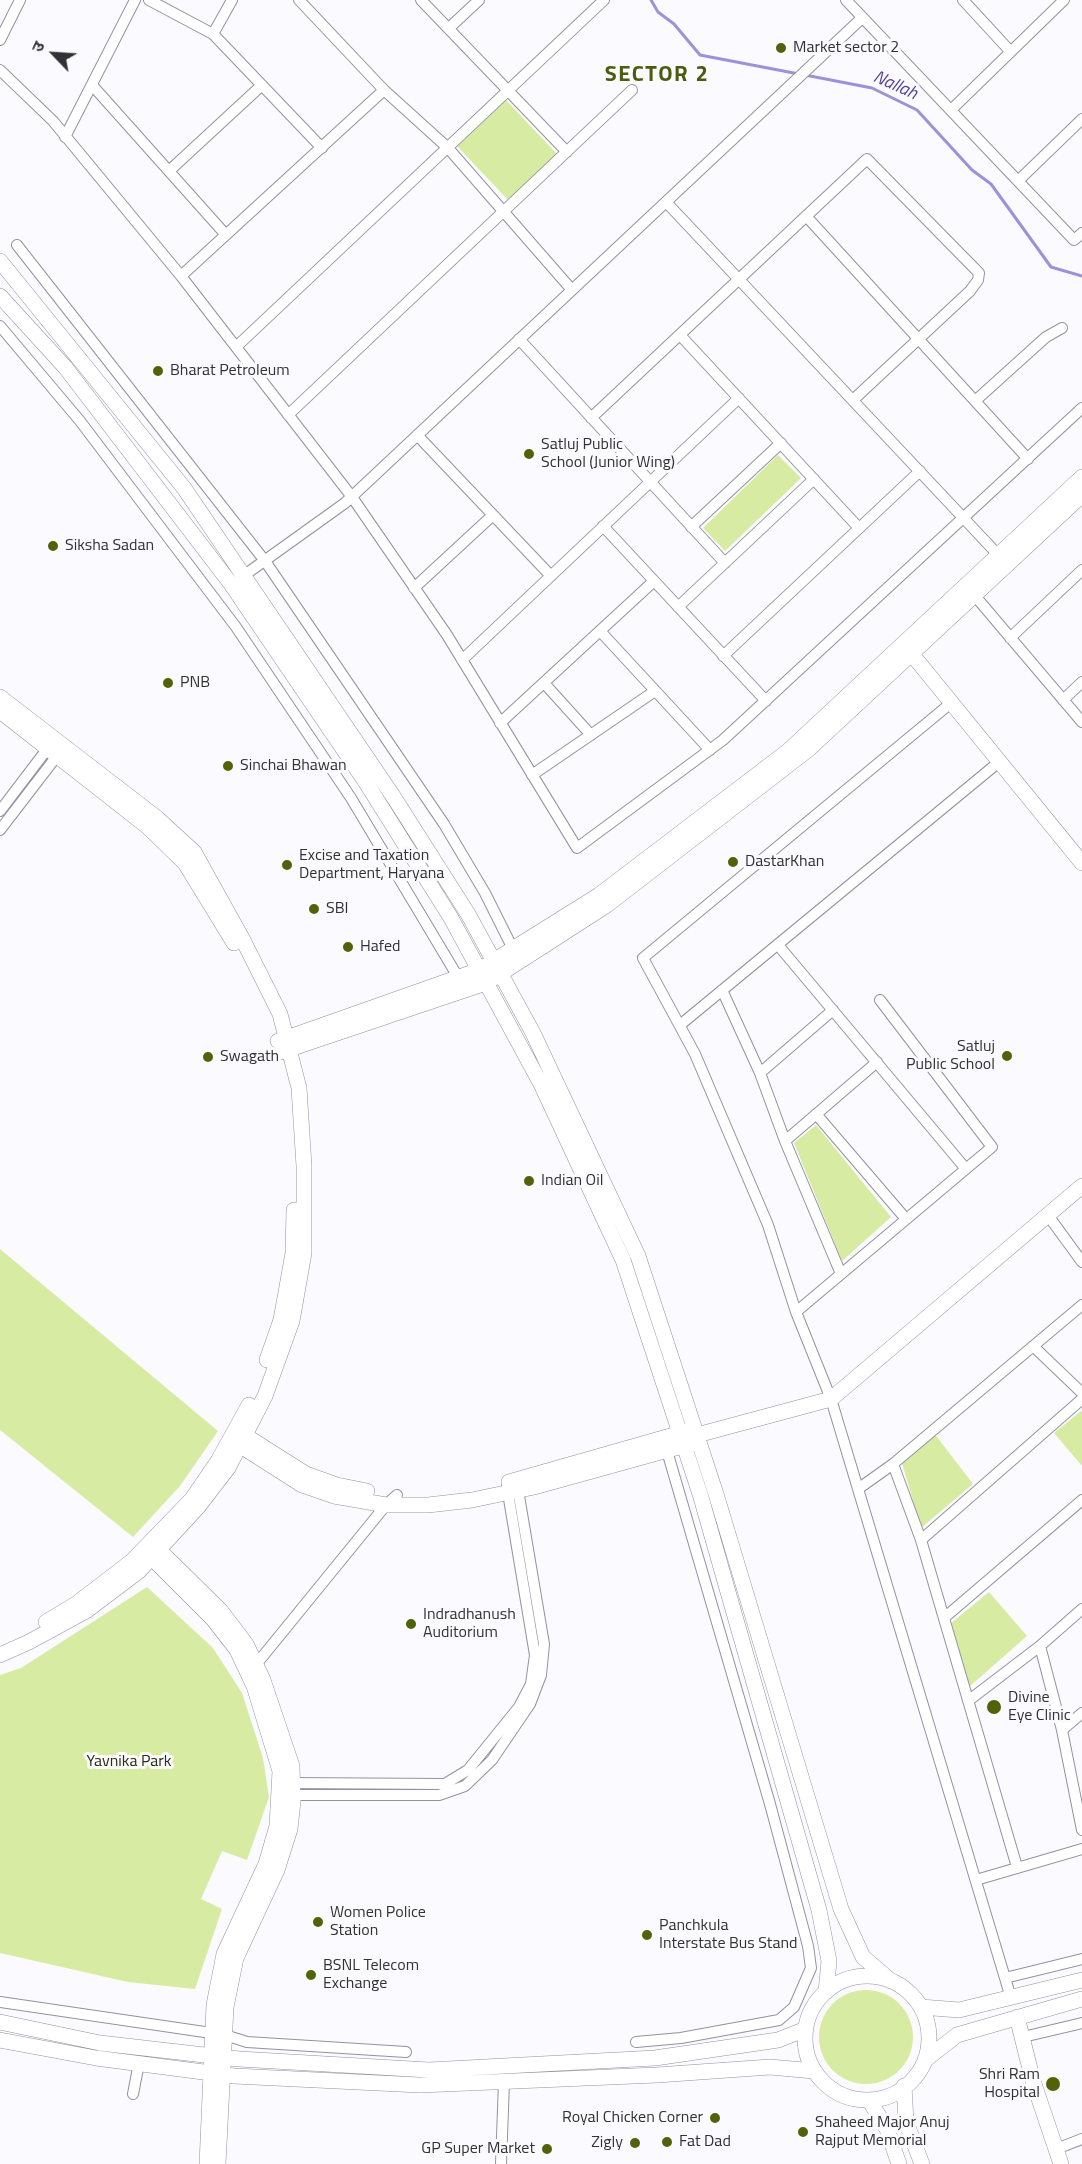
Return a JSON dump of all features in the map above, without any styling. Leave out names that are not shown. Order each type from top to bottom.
[{"type":"street","points":[[0,40],[20,0]]},
{"type":"street","points":[[65,137],[135,0]]},
{"type":"street","points":[[149,0],[213,34],[322,148]]},
{"type":"street","points":[[213,34],[232,0]]},
{"type":"street","points":[[299,0],[384,90],[448,148],[572,290]]},
{"type":"street","points":[[422,0],[567,152]]},
{"type":"street","points":[[449,28],[479,0]]},
{"type":"street","points":[[236,347],[510,92],[604,0]]},
{"type":"street","points":[[846,0],[1074,240],[1082,233]]},
{"type":"street","points":[[963,0],[1010,51]]},
{"type":"street","points":[[951,110],[1064,0]]},
{"type":"street","points":[[237,580],[352,497],[862,18]]},
{"type":"street","points":[[0,70],[65,137],[181,276],[352,497],[462,660],[577,848],[710,750],[965,519],[1082,408]]},
{"type":"street","points":[[92,85],[226,235]]},
{"type":"street","points":[[169,171],[262,85]]},
{"type":"street","points":[[181,276],[384,90]]},
{"type":"street","points":[[288,415],[632,90]]},
{"type":"street","points":[[1018,181],[1082,119]]},
{"type":"street","points":[[591,418],[867,159],[979,273],[970,291],[853,400]]},
{"type":"street","points":[[666,201],[1003,560]]},
{"type":"street","points":[[806,216],[1028,459]]},
{"type":"street","points":[[17,245],[265,561],[444,824],[485,893],[513,949]]},
{"type":"street","points":[[0,261],[184,488],[237,580],[451,918],[542,1086],[623,1260],[691,1437],[841,1908],[864,1957],[891,1981],[911,1994],[921,2007],[928,2025],[929,2040],[925,2060],[913,2080],[894,2094],[869,2100],[848,2097],[836,2092],[814,2071],[807,2051],[806,2029],[814,2006],[826,1992],[846,1980],[870,1976],[891,1981]]},
{"type":"street","points":[[2,301],[65,367],[237,580],[393,796],[468,914],[533,1033],[638,1256],[691,1437],[819,1910],[829,1961],[826,1992]]},
{"type":"street","points":[[0,326],[80,421],[236,627],[351,798],[462,984]]},
{"type":"street","points":[[975,401],[1047,337],[1062,328]]},
{"type":"street","points":[[680,335],[859,528]]},
{"type":"street","points":[[519,339],[725,563]]},
{"type":"street","points":[[82,363],[98,349]]},
{"type":"street","points":[[462,660],[739,398]]},
{"type":"street","points":[[417,435],[551,576]]},
{"type":"street","points":[[691,527],[781,443]]},
{"type":"street","points":[[723,656],[920,471]]},
{"type":"street","points":[[497,967],[513,949],[599,895],[788,752],[970,591],[1003,560],[1082,477]]},
{"type":"street","points":[[678,607],[814,479]]},
{"type":"street","points":[[1003,560],[1082,495]]},
{"type":"street","points":[[414,588],[493,515]]},
{"type":"street","points":[[603,526],[766,701]]},
{"type":"street","points":[[1010,638],[1082,570]]},
{"type":"street","points":[[501,723],[654,581]]},
{"type":"street","points":[[970,591],[1082,722]]},
{"type":"street","points":[[600,631],[710,750]]},
{"type":"street","points":[[284,1045],[483,976],[607,905],[809,749],[907,649]]},
{"type":"street","points":[[907,649],[1082,864]]},
{"type":"street","points":[[1063,700],[1082,682]]},
{"type":"street","points":[[544,683],[591,735]]},
{"type":"street","points":[[532,775],[655,691]]},
{"type":"street","points":[[0,697],[56,748]]},
{"type":"street","points":[[951,703],[644,958],[680,1025],[768,1225],[796,1312],[831,1399],[1011,1998]]},
{"type":"street","points":[[0,711],[157,818],[194,852],[284,1045],[290,1091],[295,1166],[293,1253],[281,1320],[228,1468],[198,1507],[151,1549],[76,1604],[28,1633],[0,1645]]},
{"type":"street","points":[[0,811],[56,748]]},
{"type":"street","points":[[0,830],[56,748]]},
{"type":"street","points":[[680,1025],[999,762]]},
{"type":"street","points":[[778,945],[966,1169]]},
{"type":"street","points":[[722,990],[760,1073],[785,1141],[841,1274]]},
{"type":"street","points":[[796,1312],[992,1147],[880,1000]]},
{"type":"street","points":[[760,1073],[833,1010]]},
{"type":"street","points":[[785,1141],[877,1062]]},
{"type":"street","points":[[816,1114],[906,1219]]},
{"type":"street","points":[[512,1486],[831,1399],[1082,1186]]},
{"type":"street","points":[[1047,1214],[1082,1262]]},
{"type":"street","points":[[858,1489],[894,1464],[1082,1305]]},
{"type":"street","points":[[1032,1346],[1082,1393]]},
{"type":"street","points":[[921,1540],[1082,1399]]},
{"type":"street","points":[[238,1437],[306,1474],[392,1500],[512,1486],[667,1451],[691,1437]]},
{"type":"street","points":[[636,2042],[681,2038],[778,2020],[794,2007],[811,1968],[808,1946],[764,1781],[667,1451]]},
{"type":"street","points":[[894,1464],[921,1540],[1017,1867]]},
{"type":"street","points":[[286,1789],[439,1795],[465,1786],[492,1760],[530,1704],[541,1675],[544,1644],[512,1486]]},
{"type":"street","points":[[252,1670],[392,1500]]},
{"type":"street","points":[[944,1618],[1082,1500]]},
{"type":"street","points":[[0,1655],[30,1642],[86,1611],[139,1571],[151,1549]]},
{"type":"street","points":[[151,1549],[213,1619],[252,1670],[286,1789],[266,1864],[225,1954],[214,2005],[219,2035],[207,2164]]},
{"type":"street","points":[[968,1701],[1040,1646],[1082,1609]]},
{"type":"street","points":[[1040,1646],[1062,1730],[1079,1805],[1082,1830]]},
{"type":"street","points":[[1062,1730],[1082,1713]]},
{"type":"street","points":[[976,1880],[1082,1849]]},
{"type":"street","points":[[1005,1978],[1082,1959]]},
{"type":"street","points":[[921,2007],[959,2010],[1082,1980]]},
{"type":"street","points":[[925,2060],[957,2035],[1082,1999]]},
{"type":"street","points":[[0,2002],[219,2035],[247,2042],[406,2052]]},
{"type":"street","points":[[1017,2017],[1033,2081],[1062,2164]]},
{"type":"street","points":[[0,2022],[100,2043],[218,2056],[429,2070],[655,2058],[778,2040],[806,2029]]},
{"type":"street","points":[[1023,2037],[1082,2023]]},
{"type":"street","points":[[0,2040],[217,2074],[420,2085],[657,2075],[770,2067],[814,2071]]},
{"type":"street","points":[[133,2094],[140,2063]]},
{"type":"street","points":[[217,2074],[218,2164]]},
{"type":"street","points":[[501,2164],[504,2082]]},
{"type":"street","points":[[904,2086],[906,2122],[922,2164]]},
{"type":"street","points":[[869,2100],[887,2129],[895,2160]]},
{"type":"street","points":[[1056,2149],[1082,2139]]},
{"type":"green space","points":[[505,99],[557,154],[508,200],[456,145]]},
{"type":"green space","points":[[778,455],[801,478],[725,551],[703,528]]},
{"type":"green space","points":[[816,1125],[891,1217],[842,1261],[794,1143]]},
{"type":"green space","points":[[0,1249],[218,1431],[180,1486],[133,1537],[0,1430]]},
{"type":"green space","points":[[1082,1412],[1082,1466],[1054,1433]]},
{"type":"green space","points":[[934,1433],[973,1484],[921,1528],[901,1460]]},
{"type":"green space","name":"Yavnika Park","points":[[147,1587],[213,1648],[242,1693],[263,1758],[269,1797],[247,1860],[222,1851],[201,1899],[222,1909],[195,1989],[128,1982],[0,1953],[0,1675],[21,1668]]},
{"type":"green space","points":[[989,1592],[1027,1636],[969,1687],[950,1624]]},
{"type":"green space","points":[[866,1990],[884,1993],[899,2004],[910,2019],[913,2037],[910,2055],[899,2070],[884,2081],[866,2084],[848,2081],[833,2070],[822,2055],[819,2037],[822,2019],[833,2004],[848,1993]]},
{"type":"waterway","name":"Nallah","points":[[651,0],[658,12],[674,24],[700,55],[799,74]]},
{"type":"waterway","name":"Nallah","points":[[805,75],[872,88],[917,110],[972,170],[991,184],[1051,267],[1082,276]]},
{"type":"place","name":"Market sector 2","points":[[781,48]]},
{"type":"place","name":"Bharat Petroleum","points":[[158,371]]},
{"type":"place","name":"Satluj Public School (Junior Wing)","points":[[529,454]]},
{"type":"place","name":"Siksha Sadan","points":[[53,546]]},
{"type":"place","name":"PNB","points":[[168,683]]},
{"type":"place","name":"Sinchai Bhawan","points":[[228,766]]},
{"type":"place","name":"DastarKhan","points":[[733,862]]},
{"type":"place","name":"Excise and Taxation Department, Haryana","points":[[287,865]]},
{"type":"place","name":"SBI","points":[[314,909]]},
{"type":"place","name":"Hafed","points":[[348,947]]},
{"type":"place","name":"Satluj Public School","points":[[1007,1056]]},
{"type":"place","name":"Swagath","points":[[208,1057]]},
{"type":"place","name":"Indian Oil","points":[[529,1181]]},
{"type":"place","name":"Indradhanush Auditorium","points":[[411,1624]]},
{"type":"place","name":"Divine Eye Clinic","points":[[994,1707]]},
{"type":"place","name":"Women Police Station","points":[[318,1922]]},
{"type":"place","name":"Panchkula Interstate Bus Stand","points":[[647,1935]]},
{"type":"place","name":"BSNL Telecom Exchange","points":[[311,1975]]},
{"type":"place","name":"Shri Ram Hospital","points":[[1053,2084]]},
{"type":"place","name":"Royal Chicken Corner","points":[[715,2118]]},
{"type":"place","name":"Shaheed Major Anuj Rajput Memorial","points":[[803,2132]]},
{"type":"place","name":"Fat Dad","points":[[667,2142]]},
{"type":"place","name":"Zigly","points":[[635,2143]]},
{"type":"place","name":"GP Super Market","points":[[547,2149]]},
{"type":"district","name":"SECTOR 2","points":[[657,76]]}]
